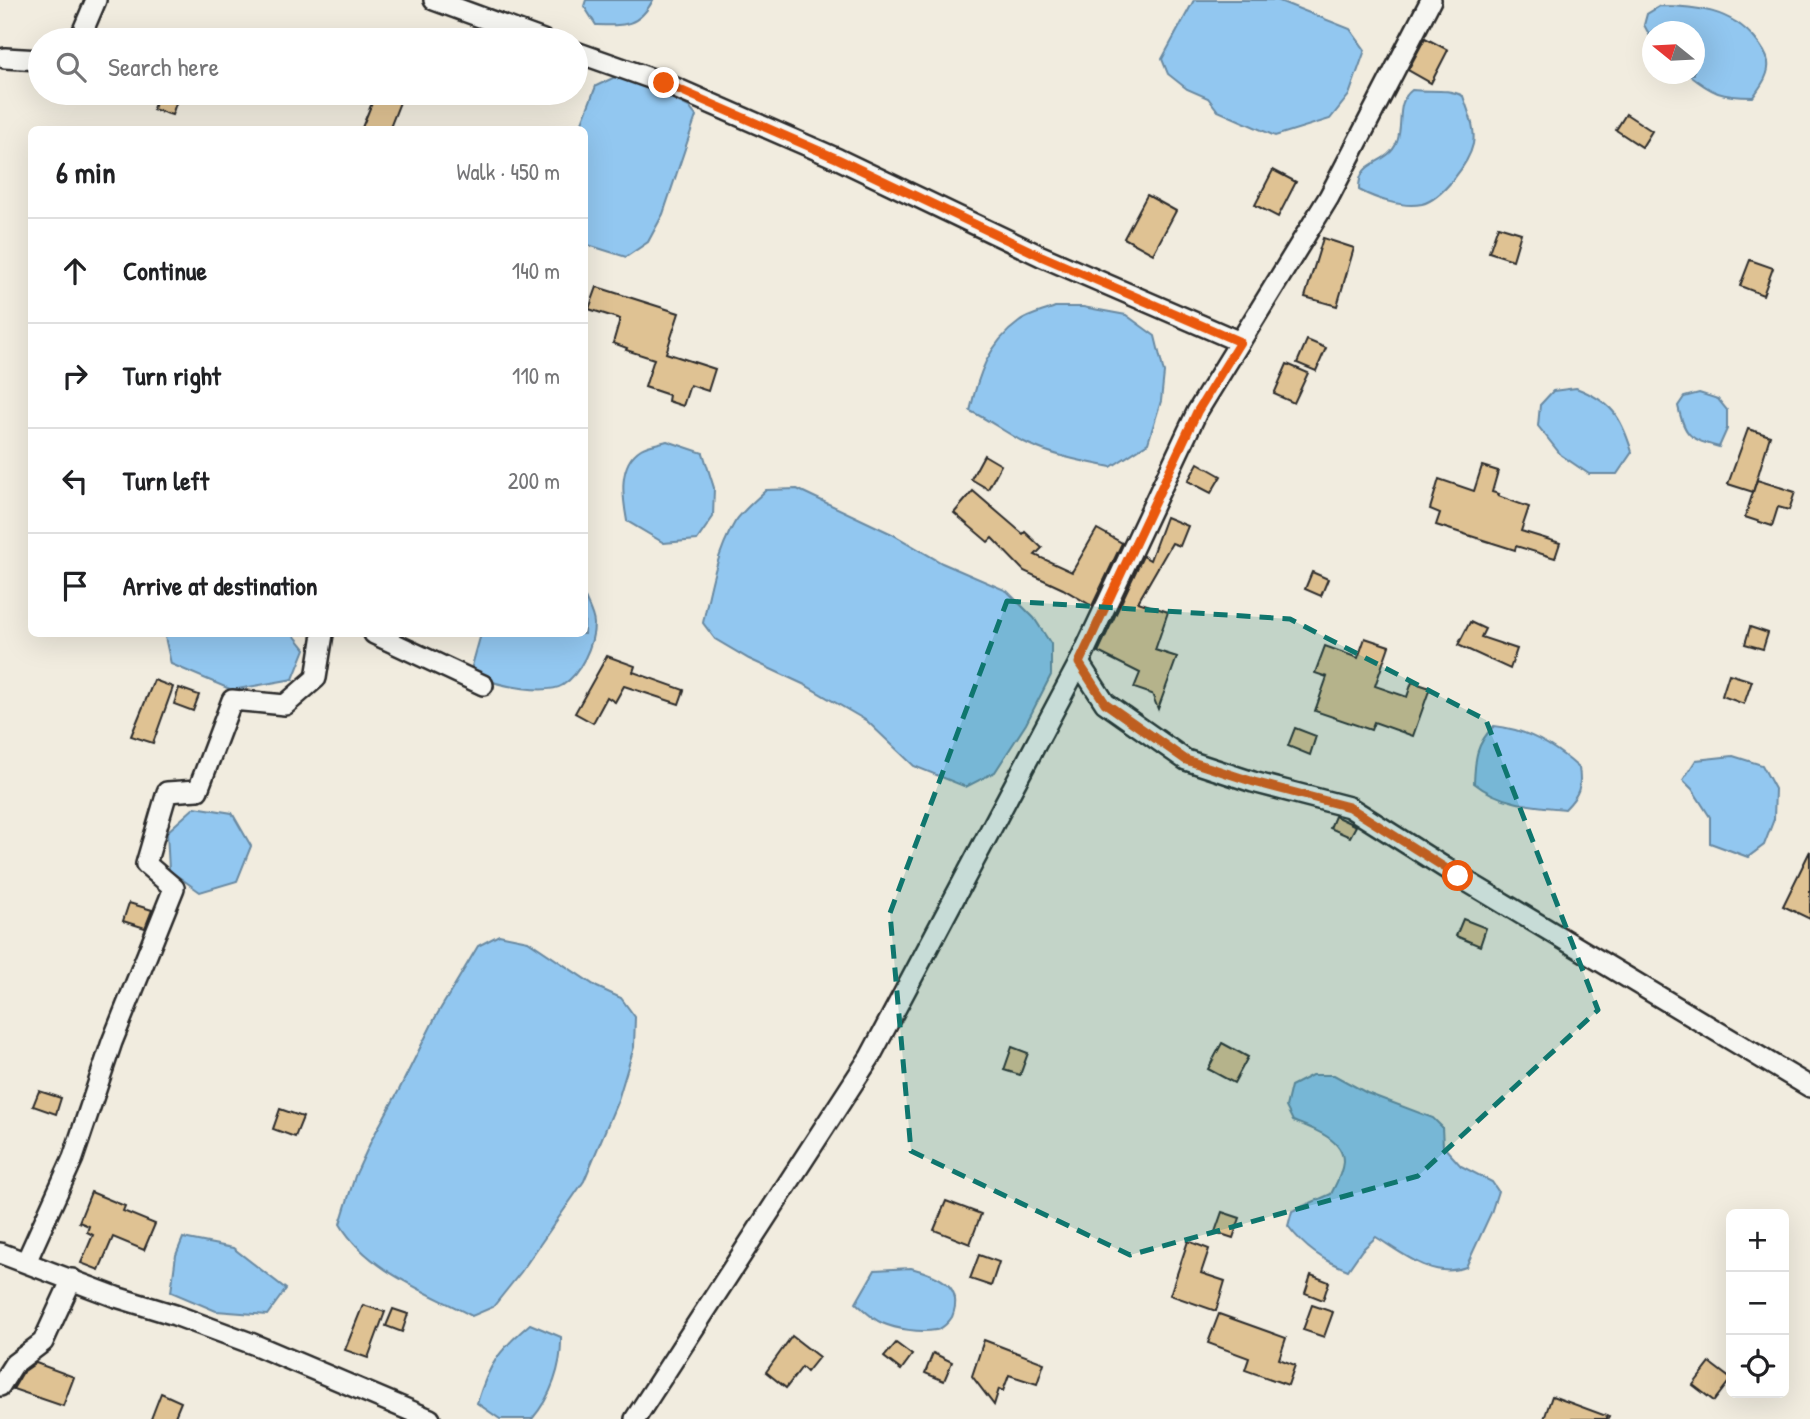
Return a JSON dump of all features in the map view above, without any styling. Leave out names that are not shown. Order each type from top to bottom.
[{"type":"street","points":[[84,28],[96,0]]},
{"type":"street","points":[[434,0],[510,28]]},
{"type":"street","points":[[635,1419],[870,1057],[1079,663],[1197,412],[1329,197],[1431,0]]},
{"type":"street","points":[[588,56],[664,83],[838,159],[1041,256],[1240,342]]},
{"type":"street","points":[[5,58],[28,59]]},
{"type":"street","points":[[26,1262],[73,1158],[112,1042],[174,888],[146,864],[167,792],[198,790],[232,701],[285,705],[316,678],[323,637]]},
{"type":"street","points":[[379,637],[483,685]]},
{"type":"street","points":[[1079,663],[1105,703],[1186,760],[1254,782],[1349,807],[1458,876],[1810,1087]]},
{"type":"street","points":[[0,1253],[116,1297],[253,1343],[430,1419]]},
{"type":"street","points":[[0,1386],[15,1364],[43,1342],[72,1279]]},
{"type":"highlighted area","points":[[1007,601],[1290,619],[1486,720],[1598,1010],[1418,1176],[1130,1255],[911,1151],[890,913]]},
{"type":"water","points":[[586,0],[653,0],[636,20],[622,25],[596,25],[584,6]]},
{"type":"water","points":[[1194,0],[1277,0],[1350,29],[1365,50],[1349,95],[1330,119],[1275,136],[1218,111],[1208,98],[1187,89],[1168,74],[1162,59]]},
{"type":"water","points":[[1660,6],[1687,7],[1724,16],[1746,29],[1761,47],[1768,62],[1766,76],[1753,97],[1718,93],[1701,84],[1705,84],[1705,21],[1645,21],[1647,14]]},
{"type":"water","points":[[617,76],[628,77],[689,107],[696,116],[663,214],[648,242],[626,257],[588,245],[588,126],[581,126],[596,86]]},
{"type":"water","points":[[1412,90],[1445,91],[1463,96],[1474,138],[1466,161],[1446,188],[1430,201],[1406,205],[1373,197],[1359,190],[1363,172],[1386,156],[1397,142],[1403,101]]},
{"type":"water","points":[[1055,307],[1083,307],[1126,315],[1155,336],[1164,373],[1161,401],[1148,443],[1111,467],[1043,450],[970,411],[981,373],[999,340],[1031,315]]},
{"type":"water","points":[[1576,388],[1607,405],[1624,429],[1632,452],[1617,474],[1589,474],[1561,455],[1538,426],[1540,405],[1553,391]]},
{"type":"water","points":[[1699,393],[1718,399],[1727,410],[1727,429],[1719,447],[1695,439],[1683,424],[1678,406],[1684,397]]},
{"type":"water","points":[[667,441],[703,453],[714,488],[713,517],[697,540],[664,543],[627,521],[624,482],[628,463],[641,449]]},
{"type":"water","points":[[797,489],[892,534],[942,563],[1007,591],[1034,618],[1051,644],[1051,675],[1026,724],[995,772],[966,787],[914,766],[867,721],[805,685],[749,659],[715,639],[703,623],[719,558],[735,522],[766,490]]},
{"type":"water","points":[[588,604],[594,621],[592,641],[575,674],[563,685],[535,689],[500,684],[483,678],[472,666],[480,637],[588,637]]},
{"type":"water","points":[[165,637],[295,637],[305,649],[293,679],[232,690],[171,664]]},
{"type":"water","points":[[1494,726],[1518,731],[1540,740],[1579,768],[1578,790],[1565,809],[1506,800],[1474,783],[1478,752],[1483,739]]},
{"type":"water","points":[[1733,756],[1762,765],[1775,789],[1774,819],[1764,845],[1748,857],[1710,843],[1710,817],[1683,780],[1696,760]]},
{"type":"water","points":[[195,807],[232,813],[251,846],[237,881],[200,892],[169,870],[167,832]]},
{"type":"water","points":[[499,935],[528,941],[597,987],[621,998],[635,1017],[634,1047],[618,1100],[584,1181],[521,1272],[493,1307],[472,1316],[382,1267],[352,1240],[340,1224],[355,1176],[372,1139],[435,1018],[478,946]]},
{"type":"water","points":[[1312,1075],[1334,1075],[1367,1093],[1433,1118],[1442,1127],[1443,1146],[1461,1166],[1492,1182],[1498,1191],[1466,1267],[1442,1270],[1418,1263],[1376,1237],[1362,1250],[1348,1270],[1315,1252],[1288,1226],[1292,1211],[1331,1194],[1343,1162],[1342,1154],[1332,1141],[1325,1135],[1293,1121],[1286,1107],[1291,1086]]},
{"type":"water","points":[[183,1238],[233,1248],[286,1289],[267,1315],[216,1311],[171,1292],[176,1255]]},
{"type":"water","points":[[911,1268],[939,1278],[952,1289],[955,1306],[952,1317],[938,1329],[916,1331],[888,1325],[875,1319],[856,1303],[875,1270]]},
{"type":"water","points":[[530,1324],[561,1337],[560,1359],[554,1381],[545,1401],[532,1419],[500,1419],[477,1403],[496,1359]]},
{"type":"building","points":[[1425,38],[1448,50],[1431,83],[1408,70]]},
{"type":"building","points":[[154,105],[175,105],[172,115],[153,109]]},
{"type":"building","points":[[371,105],[399,105],[391,126],[363,126]]},
{"type":"building","points":[[1626,114],[1652,131],[1642,147],[1616,130]]},
{"type":"building","points":[[1273,170],[1296,182],[1278,217],[1255,205]]},
{"type":"building","points":[[1147,195],[1176,211],[1153,254],[1124,238]]},
{"type":"building","points":[[1498,226],[1521,233],[1513,260],[1489,252]]},
{"type":"building","points":[[1323,238],[1354,248],[1337,306],[1305,297]]},
{"type":"building","points":[[1750,260],[1773,268],[1763,295],[1740,286]]},
{"type":"building","points":[[597,287],[679,313],[666,353],[715,369],[708,391],[690,385],[683,406],[668,401],[669,395],[645,387],[654,359],[613,343],[620,319],[589,309]]},
{"type":"building","points":[[1307,340],[1326,348],[1316,371],[1297,363]]},
{"type":"building","points":[[1287,364],[1308,373],[1294,403],[1274,394]]},
{"type":"building","points":[[1748,429],[1770,436],[1753,492],[1728,484]]},
{"type":"building","points":[[984,455],[1001,465],[988,489],[971,479]]},
{"type":"building","points":[[1198,463],[1221,476],[1211,493],[1188,481]]},
{"type":"building","points":[[1482,466],[1498,471],[1492,492],[1529,507],[1521,531],[1560,543],[1555,558],[1516,546],[1515,550],[1436,525],[1440,513],[1430,509],[1439,479],[1474,491]]},
{"type":"building","points":[[1757,480],[1795,492],[1789,510],[1778,507],[1772,526],[1745,517]]},
{"type":"building","points":[[973,491],[1042,548],[1035,555],[1072,572],[1097,529],[1122,543],[1092,606],[1024,571],[992,538],[988,542],[954,513]]},
{"type":"building","points":[[1166,517],[1188,526],[1180,546],[1172,543],[1138,602],[1168,612],[1155,650],[1177,657],[1158,709],[1152,694],[1134,688],[1140,673],[1098,652],[1143,556],[1150,560]]},
{"type":"building","points":[[1312,572],[1328,579],[1321,596],[1305,589]]},
{"type":"building","points":[[1470,622],[1485,629],[1481,637],[1517,649],[1510,669],[1458,645]]},
{"type":"building","points":[[1750,627],[1768,633],[1763,649],[1745,644]]},
{"type":"building","points":[[1365,638],[1389,646],[1375,686],[1407,697],[1412,682],[1430,688],[1413,736],[1374,722],[1371,730],[1315,711],[1327,677],[1315,673],[1325,646],[1358,658]]},
{"type":"building","points":[[607,656],[635,666],[633,672],[684,690],[679,704],[624,686],[615,702],[607,697],[593,723],[575,713]]},
{"type":"building","points":[[1729,674],[1752,681],[1744,704],[1722,696]]},
{"type":"building","points":[[154,680],[173,687],[153,743],[131,736]]},
{"type":"building","points":[[179,688],[199,695],[193,711],[174,704]]},
{"type":"building","points":[[1295,728],[1316,736],[1310,755],[1288,746]]},
{"type":"building","points":[[1335,816],[1356,826],[1350,837],[1330,828]]},
{"type":"building","points":[[1810,851],[1810,919],[1783,906]]},
{"type":"building","points":[[129,903],[152,910],[145,928],[123,921]]},
{"type":"building","points":[[1463,919],[1486,928],[1480,946],[1456,936]]},
{"type":"building","points":[[1222,1043],[1248,1057],[1234,1083],[1208,1069]]},
{"type":"building","points":[[1012,1047],[1028,1053],[1020,1075],[1004,1070]]},
{"type":"building","points":[[39,1091],[61,1098],[56,1114],[33,1106]]},
{"type":"building","points":[[280,1109],[303,1117],[295,1137],[273,1129]]},
{"type":"building","points":[[91,1192],[125,1206],[123,1211],[155,1224],[144,1250],[113,1237],[99,1270],[81,1263],[93,1235],[87,1232],[89,1226],[79,1222]]},
{"type":"building","points":[[946,1201],[981,1214],[970,1244],[934,1230]]},
{"type":"building","points":[[1222,1212],[1240,1218],[1233,1238],[1215,1232]]},
{"type":"building","points":[[1188,1241],[1209,1249],[1201,1273],[1225,1281],[1216,1311],[1170,1295]]},
{"type":"building","points":[[979,1255],[999,1262],[991,1286],[970,1279]]},
{"type":"building","points":[[1311,1275],[1329,1282],[1323,1300],[1305,1293]]},
{"type":"building","points":[[363,1305],[385,1312],[368,1358],[345,1350]]},
{"type":"building","points":[[1312,1305],[1333,1312],[1324,1337],[1303,1330]]},
{"type":"building","points":[[393,1309],[408,1314],[402,1332],[386,1326]]},
{"type":"building","points":[[1219,1314],[1286,1338],[1279,1359],[1295,1365],[1288,1385],[1245,1370],[1249,1358],[1208,1343]]},
{"type":"building","points":[[792,1336],[819,1357],[807,1372],[802,1367],[786,1388],[766,1372]]},
{"type":"building","points":[[984,1340],[1044,1363],[1037,1384],[1009,1375],[1003,1391],[999,1389],[994,1405],[972,1376]]},
{"type":"building","points":[[896,1343],[912,1355],[901,1370],[884,1357]]},
{"type":"building","points":[[933,1353],[952,1362],[944,1381],[925,1373]]},
{"type":"building","points":[[36,1363],[74,1377],[63,1406],[13,1389],[23,1372]]},
{"type":"building","points":[[1710,1363],[1726,1375],[1726,1385],[1714,1401],[1693,1385]]},
{"type":"building","points":[[161,1393],[181,1402],[174,1419],[151,1419]]},
{"type":"building","points":[[1552,1396],[1609,1417],[1544,1419]]},
{"type":"route","points":[[664,83],[838,159],[1041,256],[1240,342],[1197,412],[1079,663],[1105,703],[1186,760],[1254,782],[1349,807],[1458,876]]}]
